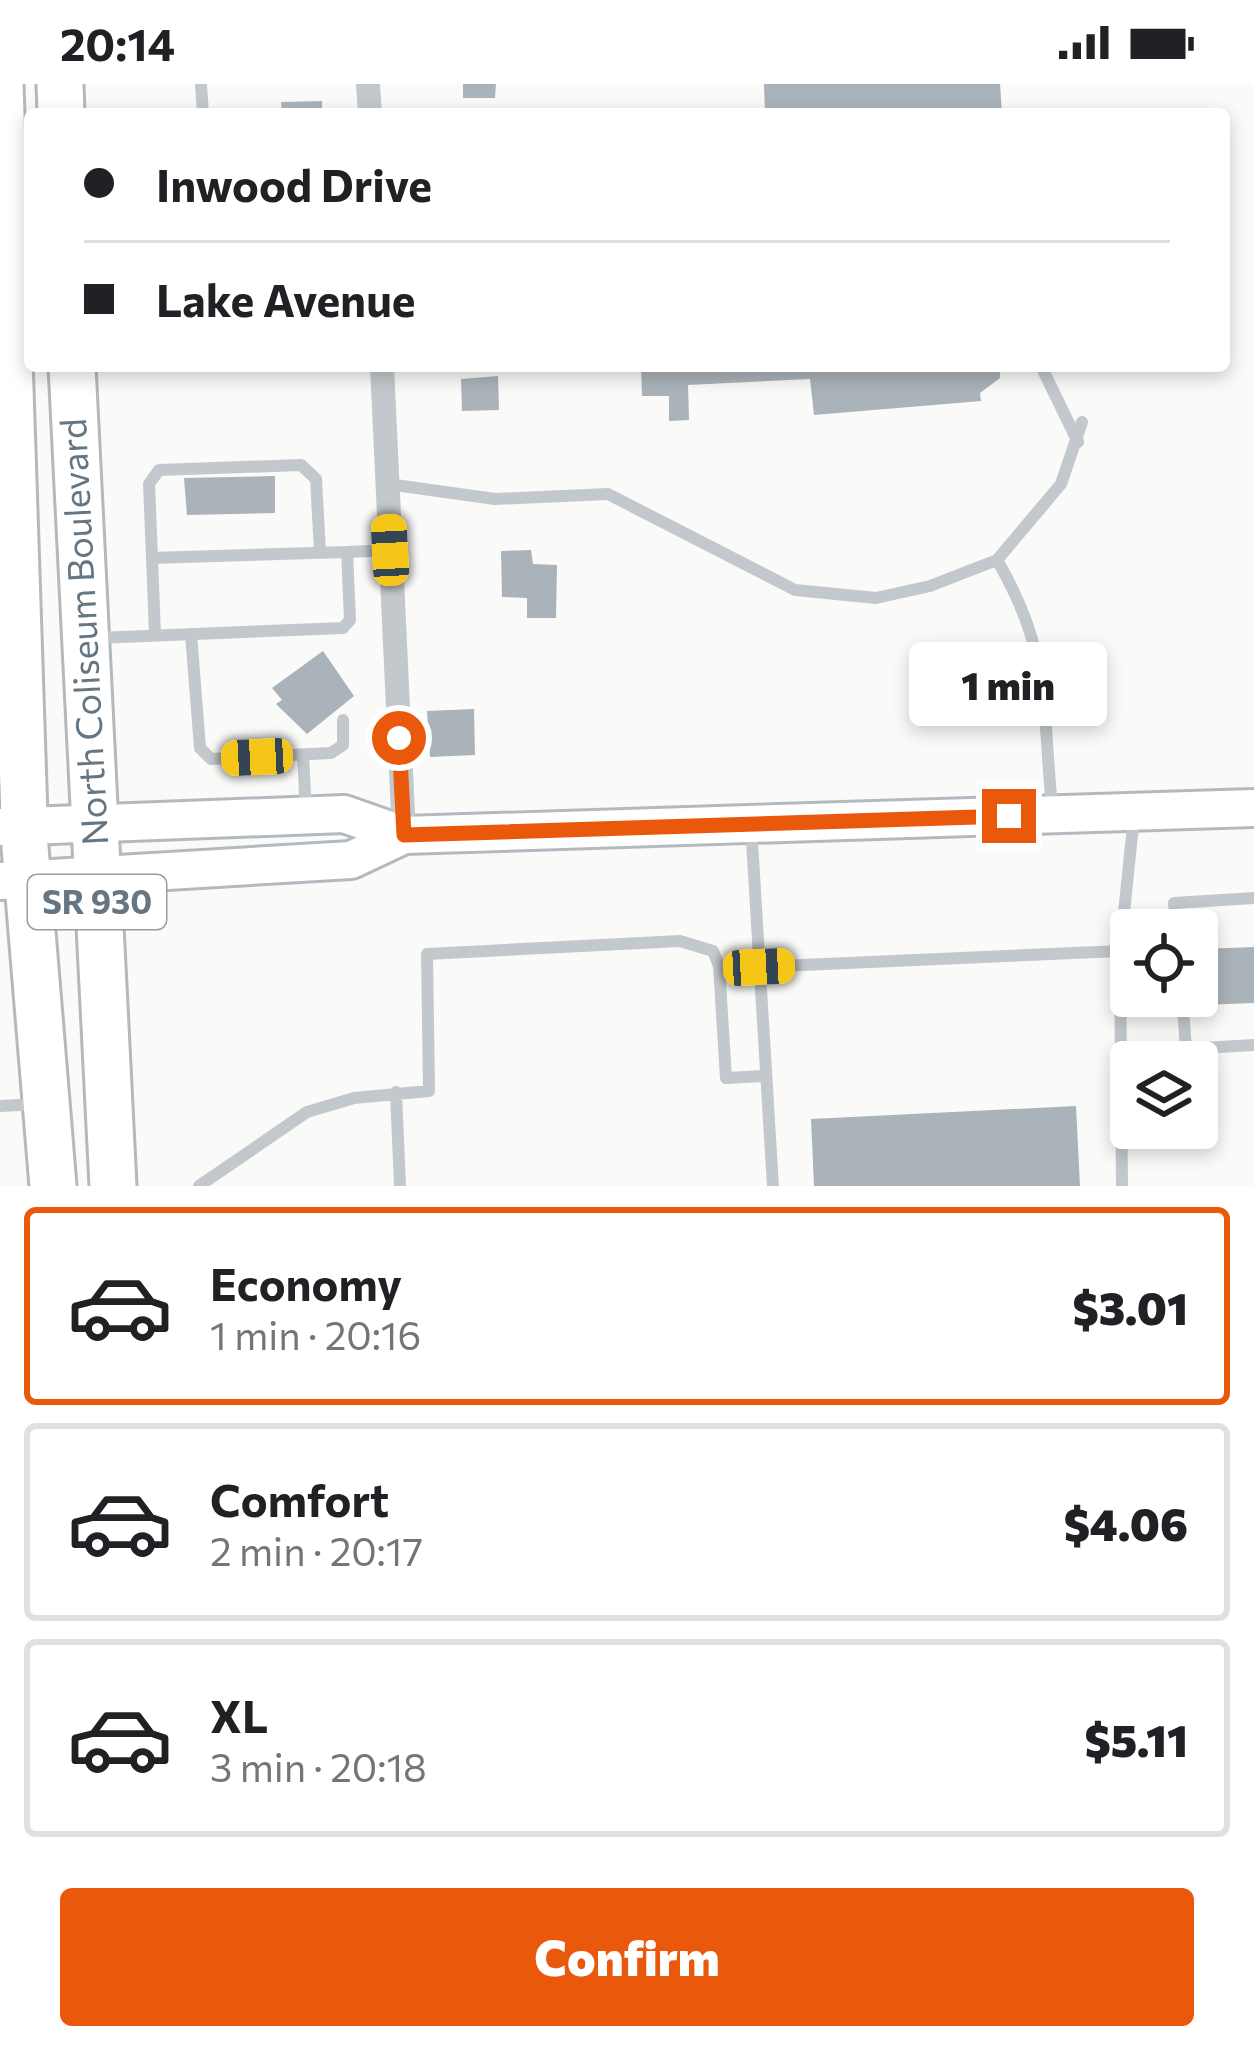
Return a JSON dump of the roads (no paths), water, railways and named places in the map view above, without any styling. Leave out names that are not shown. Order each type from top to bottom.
[{"type":"highway","name":"North Coliseum Boulevard","points":[[0,84],[14,881],[53,1186]]},
{"type":"highway","name":"North Coliseum Boulevard","points":[[72,372],[113,1186]]},
{"type":"main road","points":[[12,827],[344,814],[404,835],[1254,808]]},
{"type":"main road","points":[[14,881],[351,860],[404,835]]},
{"type":"street","points":[[382,372],[404,835]]},
{"type":"lane","points":[[1044,372],[1078,442]]},
{"type":"lane","points":[[387,484],[495,499],[608,494],[765,577],[821,596],[902,594],[998,560],[1061,484],[1082,422]]},
{"type":"lane","points":[[155,635],[149,484],[159,470],[301,465],[316,479],[320,552]]},
{"type":"lane","points":[[152,558],[390,550]]},
{"type":"lane","points":[[84,639],[344,628],[350,620],[347,552]]},
{"type":"lane","points":[[998,560],[1027,612],[1040,662],[1052,814]]},
{"type":"lane","points":[[191,634],[200,748],[211,759],[331,753],[344,745],[343,720]]},
{"type":"lane","points":[[303,755],[306,815]]},
{"type":"lane","points":[[1124,909],[1134,812]]},
{"type":"lane","points":[[751,824],[773,1186]]},
{"type":"lane","points":[[1175,909],[1174,903],[1254,898]]},
{"type":"lane","points":[[199,1186],[307,1112],[396,1092],[429,1091],[427,954],[680,941],[713,951],[719,966],[726,1078],[764,1076]]},
{"type":"lane","points":[[759,967],[1110,951]]},
{"type":"lane","points":[[1121,1017],[1122,1186]]},
{"type":"lane","points":[[1184,1017],[1186,1048],[1254,1046]]},
{"type":"lane","points":[[396,1092],[400,1186]]},
{"type":"lane","points":[[0,1106],[46,1104]]}]
